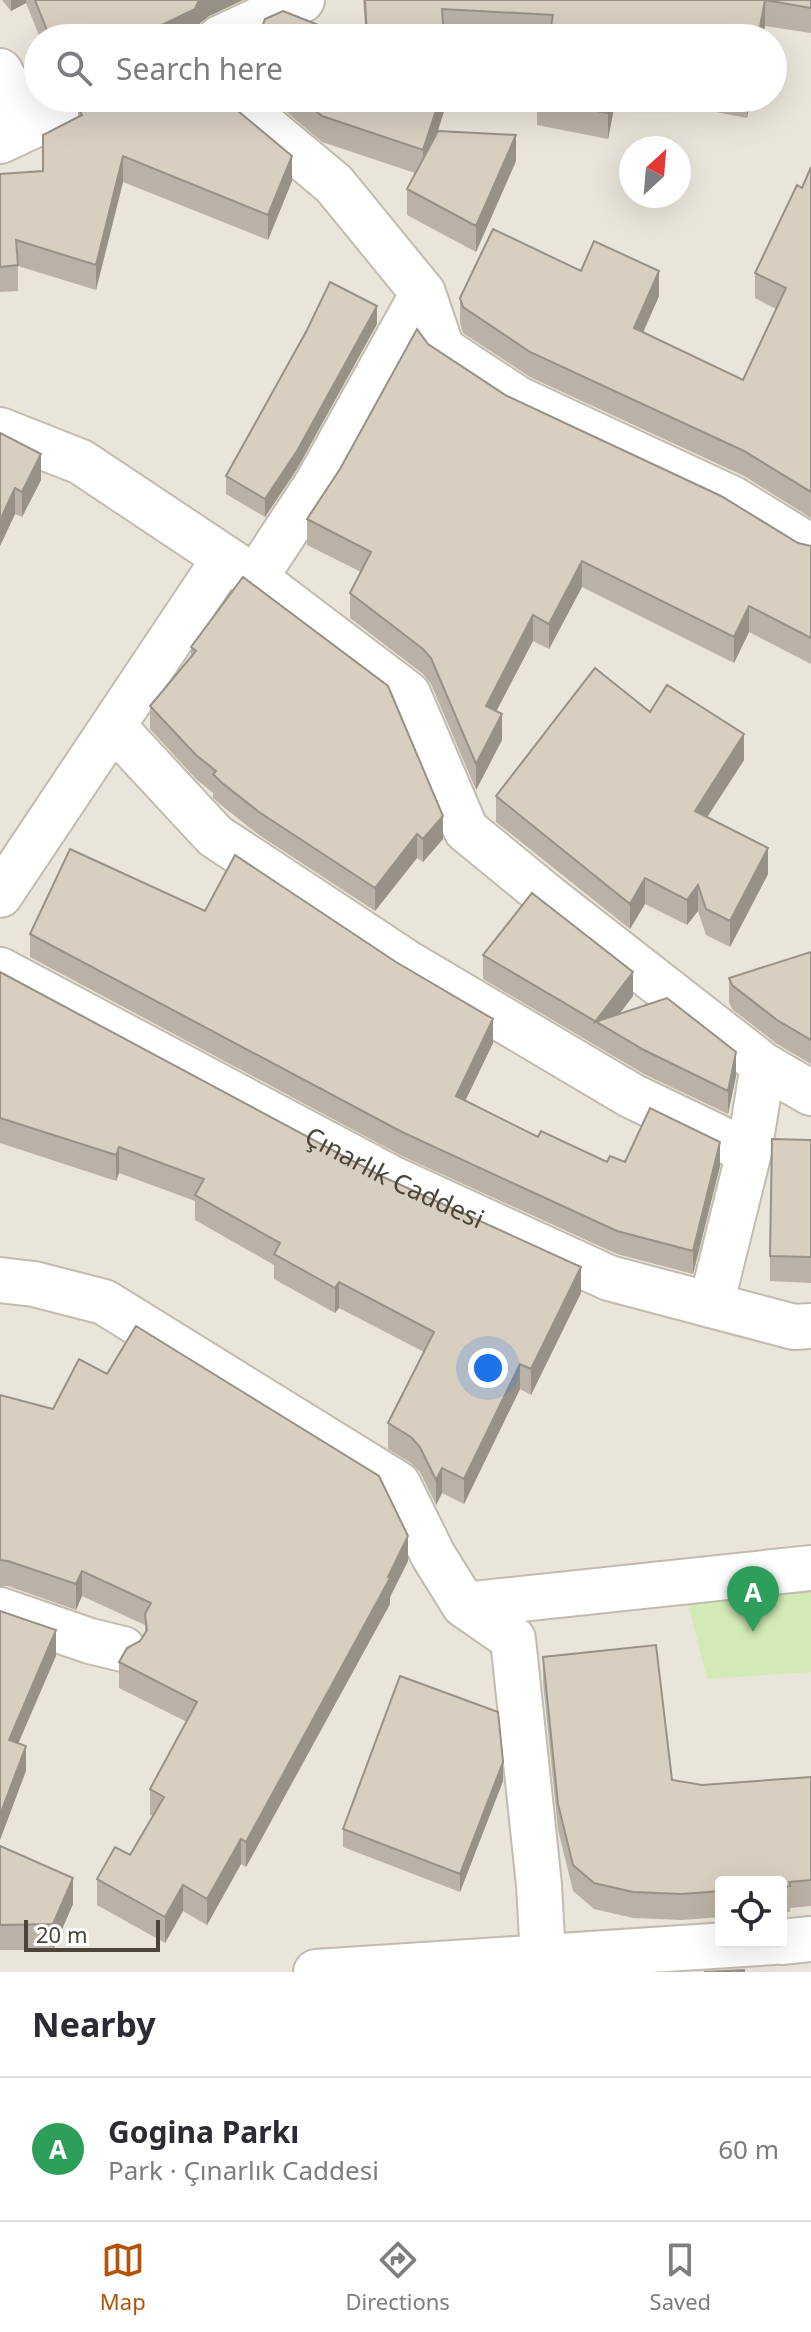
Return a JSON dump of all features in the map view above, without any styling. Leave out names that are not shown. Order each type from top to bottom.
[{"type":"street","points":[[250,24],[302,0]]},
{"type":"street","points":[[0,71],[14,134],[62,112]]},
{"type":"street","points":[[248,112],[334,184],[423,293],[442,349],[518,399],[733,499],[811,547]]},
{"type":"street","points":[[0,895],[113,726],[240,568],[318,482],[423,293]]},
{"type":"street","points":[[0,430],[81,462],[240,568],[408,694],[466,830],[763,1065],[811,1093]]},
{"type":"street","points":[[113,726],[215,836],[409,964],[619,1089],[749,1152]]},
{"type":"street","name":"Çınarlık Caddesi","points":[[0,970],[406,1185],[609,1278],[794,1327],[811,1326]]},
{"type":"street","points":[[711,1305],[749,1152],[763,1065]]},
{"type":"street","points":[[0,1280],[34,1284],[104,1302],[398,1484],[433,1555],[464,1605],[513,1639],[539,1885],[543,1958]]},
{"type":"street","points":[[464,1605],[811,1568]]},
{"type":"street","points":[[0,1610],[123,1649]]},
{"type":"street","points":[[316,1972],[468,1967],[543,1958],[788,1947]]},
{"type":"shaded area","points":[[0,0],[811,0],[811,1972],[0,1972]]},
{"type":"green space","points":[[811,1581],[811,1672],[707,1679],[685,1591]]},
{"type":"building","points":[[35,0],[199,0],[195,9],[164,24],[44,24]]},
{"type":"building","points":[[365,0],[765,0],[761,24],[551,24],[553,15],[442,9],[443,24],[366,24]]},
{"type":"building","points":[[765,0],[811,0],[811,8]]},
{"type":"building","points":[[283,11],[316,24],[263,24],[265,19]]},
{"type":"building","points":[[80,112],[239,112],[292,156],[268,215],[123,156],[96,265],[16,240],[18,265],[0,267],[0,174],[43,171],[43,135],[82,115]]},
{"type":"building","points":[[317,112],[435,112],[423,150]]},
{"type":"building","points":[[438,131],[516,135],[476,226],[407,189]]},
{"type":"building","points":[[811,167],[811,492],[744,451],[530,352],[463,307],[460,298],[493,229],[581,271],[594,241],[659,271],[634,328],[743,380],[786,288],[755,273],[797,185],[802,188]]},
{"type":"building","points":[[330,282],[377,306],[297,451],[265,499],[226,476],[307,330]]},
{"type":"building","points":[[417,329],[428,344],[507,396],[721,496],[798,543],[811,546],[811,638],[749,606],[734,637],[582,561],[549,624],[533,615],[486,706],[502,714],[476,764],[431,658],[350,593],[371,552],[307,519],[340,469]]},
{"type":"building","points":[[0,433],[41,454],[22,492],[15,488],[0,520]]},
{"type":"building","points":[[243,577],[388,686],[443,816],[423,839],[417,834],[375,888],[259,812],[221,782],[213,774],[216,771],[196,755],[150,706],[196,651],[191,647]]},
{"type":"building","points":[[595,668],[650,712],[667,685],[744,734],[695,811],[768,848],[730,921],[706,909],[698,885],[687,900],[645,878],[630,904],[496,796]]},
{"type":"building","points":[[70,849],[205,911],[235,855],[396,962],[493,1019],[456,1096],[538,1137],[541,1131],[607,1162],[610,1156],[625,1162],[650,1108],[720,1142],[693,1251],[617,1231],[402,1132],[30,934]]},
{"type":"building","points":[[532,893],[633,972],[595,1021],[483,955]]},
{"type":"building","points":[[811,952],[811,1040],[777,1020],[732,985],[729,978]]},
{"type":"building","points":[[0,972],[379,1175],[581,1267],[531,1369],[520,1364],[464,1479],[442,1468],[436,1480],[420,1447],[411,1437],[388,1423],[434,1332],[339,1282],[335,1288],[274,1254],[280,1243],[195,1195],[204,1179],[119,1147],[116,1155],[0,1118]]},
{"type":"building","points":[[667,998],[736,1052],[728,1091],[644,1050],[596,1022]]},
{"type":"building","points":[[772,1139],[811,1140],[811,1257],[770,1256]]},
{"type":"building","points":[[136,1326],[379,1476],[408,1536],[390,1578],[246,1842],[241,1839],[207,1899],[183,1885],[165,1917],[97,1879],[115,1847],[130,1855],[164,1797],[150,1789],[197,1702],[119,1662],[127,1648],[140,1641],[147,1630],[145,1614],[151,1603],[82,1571],[76,1584],[0,1560],[0,1395],[53,1409],[79,1359],[107,1374]]},
{"type":"building","points":[[0,1611],[56,1630],[9,1740],[26,1746],[0,1815]]},
{"type":"building","points":[[656,1645],[672,1780],[702,1785],[811,1777],[811,1880],[789,1882],[790,1886],[787,1886],[787,1876],[715,1876],[715,1891],[682,1894],[633,1892],[594,1883],[573,1865],[558,1804],[543,1657]]},
{"type":"building","points":[[400,1676],[498,1712],[503,1762],[460,1874],[343,1829]]},
{"type":"building","points":[[0,1846],[73,1878],[53,1924],[0,1925]]},
{"type":"place","name":"Gogina Parkı","points":[[753,1632]]}]
